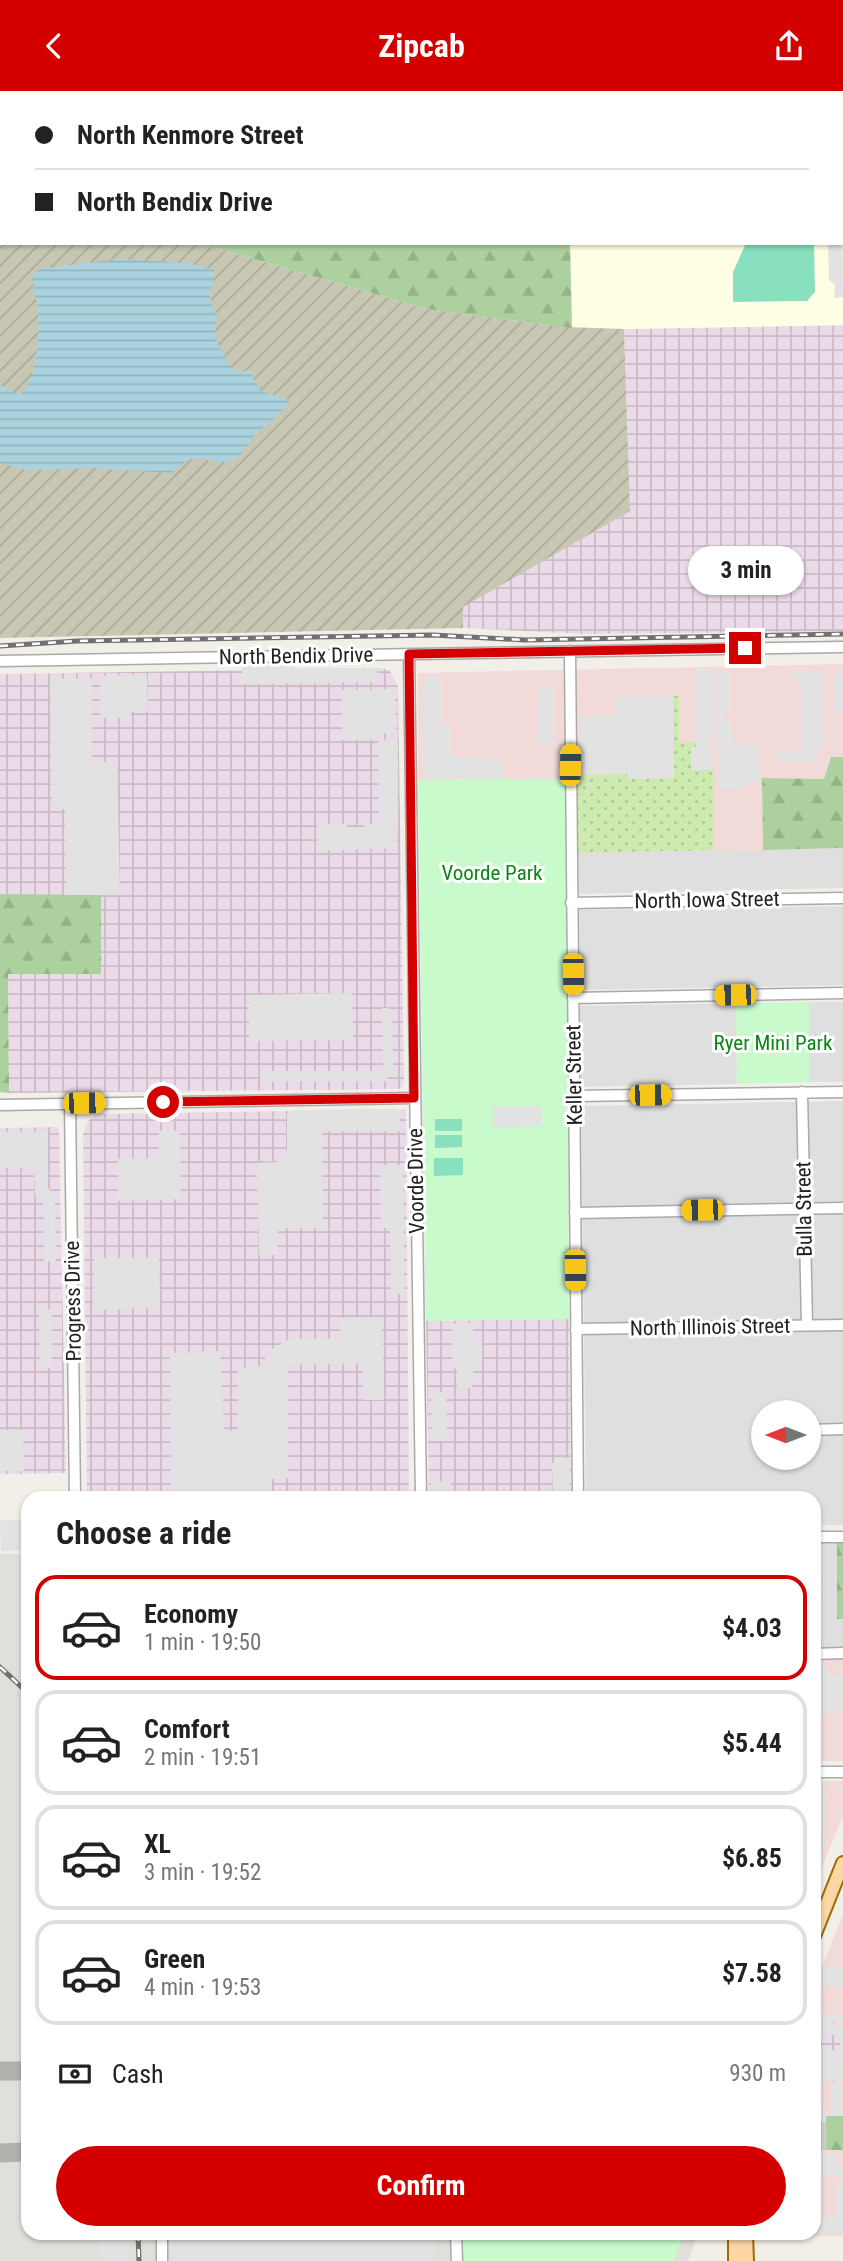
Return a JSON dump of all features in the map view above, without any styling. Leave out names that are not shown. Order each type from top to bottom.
[{"type":"main road","points":[[821,1918],[843,1863]]},
{"type":"main road","points":[[735,2240],[735,2261]]},
{"type":"main road","points":[[746,2240],[747,2261]]},
{"type":"street","name":"North Bendix Drive","points":[[0,661],[843,647]]},
{"type":"street","name":"Keller Street","points":[[570,651],[578,1491]]},
{"type":"street","name":"Voorde Drive","points":[[409,654],[421,1491]]},
{"type":"street","name":"North Iowa Street","points":[[571,903],[843,898]]},
{"type":"street","points":[[573,998],[843,993]]},
{"type":"street","name":"Bulla Street","points":[[802,1092],[807,1325]]},
{"type":"street","points":[[574,1096],[843,1092]]},
{"type":"street","points":[[0,1105],[414,1098]]},
{"type":"street","name":"Progress Drive","points":[[70,1103],[75,1491]]},
{"type":"street","points":[[575,1213],[843,1208]]},
{"type":"street","name":"North Illinois Street","points":[[576,1329],[843,1325]]},
{"type":"street","points":[[821,1430],[843,1429]]},
{"type":"street","points":[[821,1537],[843,1537]]},
{"type":"street","points":[[821,1654],[843,1653]]},
{"type":"street","points":[[821,1772],[843,1772]]},
{"type":"street","points":[[162,2240],[162,2261]]},
{"type":"street","points":[[456,2240],[457,2261]]},
{"type":"shaded area","points":[[0,245],[206,245],[427,309],[566,327],[624,329],[630,511],[463,607],[463,628],[0,638]]},
{"type":"shaded area","points":[[570,245],[843,245],[843,325],[572,328]]},
{"type":"shaded area","points":[[828,245],[842,245],[843,297],[834,298],[835,285],[829,280]]},
{"type":"shaded area","points":[[843,325],[843,631],[586,634],[463,628],[462,607],[630,511],[624,329]]},
{"type":"shaded area","points":[[843,664],[843,757],[831,757],[824,779],[762,778],[763,850],[578,853],[577,779],[418,780],[418,673]]},
{"type":"shaded area","points":[[294,665],[295,668],[378,668],[376,682],[242,684],[242,666]]},
{"type":"shaded area","points":[[382,668],[390,671],[398,686],[404,1084],[400,1089],[9,1093],[8,974],[101,974],[101,896],[0,894],[0,674]]},
{"type":"shaded area","points":[[696,668],[713,668],[713,741],[707,742],[707,749],[713,749],[712,770],[691,770],[691,748],[696,748]]},
{"type":"shaded area","points":[[843,670],[843,714],[839,714],[838,711],[833,711],[833,680]]},
{"type":"shaded area","points":[[717,671],[730,671],[730,713],[723,713],[722,721],[731,722],[731,743],[759,744],[759,782],[747,782],[745,788],[719,790]]},
{"type":"shaded area","points":[[794,671],[823,671],[823,748],[817,748],[817,762],[778,762],[778,751],[801,750],[801,681],[794,681]]},
{"type":"shaded area","points":[[147,675],[148,711],[131,712],[130,718],[100,718],[100,676]]},
{"type":"shaded area","points":[[427,676],[442,676],[442,723],[450,723],[451,757],[503,758],[503,779],[423,779],[422,691]]},
{"type":"shaded area","points":[[92,678],[92,762],[117,762],[120,895],[66,895],[65,809],[52,809],[50,679]]},
{"type":"shaded area","points":[[539,687],[554,687],[554,746],[538,746]]},
{"type":"shaded area","points":[[395,689],[396,733],[380,733],[376,739],[342,740],[342,690]]},
{"type":"shaded area","points":[[615,696],[673,696],[674,778],[628,779],[628,774],[580,775],[579,716],[615,716]]},
{"type":"shaded area","points":[[397,739],[398,828],[392,830],[396,835],[397,848],[318,851],[317,824],[364,827],[365,824],[379,821],[378,740]]},
{"type":"shaded area","points":[[843,848],[843,888],[579,894],[578,853]]},
{"type":"shaded area","points":[[843,906],[843,985],[580,990],[579,910]]},
{"type":"shaded area","points":[[352,993],[353,1040],[249,1041],[249,995]]},
{"type":"shaded area","points":[[809,1002],[843,1002],[843,1082],[809,1082]]},
{"type":"shaded area","points":[[736,1003],[737,1084],[580,1087],[580,1006]]},
{"type":"shaded area","points":[[382,1008],[392,1011],[393,1076],[388,1077],[387,1081],[312,1082],[305,1079],[267,1082],[260,1078],[260,1071],[381,1071]]},
{"type":"shaded area","points":[[843,1101],[843,1525],[821,1525],[821,1491],[586,1491],[581,1106]]},
{"type":"shaded area","points":[[493,1106],[541,1106],[541,1126],[494,1128]]},
{"type":"shaded area","points":[[400,1109],[400,1131],[322,1131],[323,1228],[278,1228],[277,1255],[259,1255],[257,1163],[278,1162],[287,1150],[287,1113],[294,1113],[296,1110]]},
{"type":"shaded area","points":[[406,1109],[409,1491],[87,1491],[83,1133],[88,1121],[98,1114]]},
{"type":"shaded area","points":[[59,1127],[66,1473],[0,1474],[0,1128]]},
{"type":"shaded area","points":[[48,1131],[48,1188],[55,1196],[56,1261],[44,1261],[43,1197],[35,1196],[34,1168],[0,1168],[0,1132]]},
{"type":"shaded area","points":[[159,1131],[180,1131],[181,1199],[118,1201],[118,1159],[158,1158]]},
{"type":"shaded area","points":[[380,1165],[403,1165],[404,1294],[391,1294],[390,1228],[381,1228]]},
{"type":"shaded area","points":[[94,1258],[159,1258],[160,1308],[93,1310]]},
{"type":"shaded area","points":[[39,1306],[45,1306],[52,1312],[52,1368],[43,1368],[40,1364]]},
{"type":"shaded area","points":[[382,1317],[384,1400],[363,1400],[363,1363],[288,1365],[288,1478],[272,1479],[272,1491],[171,1491],[170,1353],[220,1351],[224,1431],[238,1431],[238,1368],[261,1366],[269,1351],[289,1339],[340,1339],[340,1318]]},
{"type":"shaded area","points":[[569,1319],[571,1491],[429,1491],[426,1321]]},
{"type":"shaded area","points":[[473,1323],[473,1340],[482,1342],[482,1369],[473,1370],[472,1388],[457,1388],[457,1371],[452,1364],[452,1324]]},
{"type":"shaded area","points":[[446,1392],[447,1441],[432,1441],[431,1395]]},
{"type":"shaded area","points":[[0,1430],[23,1430],[24,1471],[0,1471]]},
{"type":"shaded area","points":[[556,1458],[569,1458],[570,1491],[553,1491],[552,1463],[556,1462]]},
{"type":"shaded area","points":[[451,1481],[451,1491],[431,1491],[431,1482]]},
{"type":"shaded area","points":[[21,1520],[21,1550],[1,1551],[0,1522]]},
{"type":"shaded area","points":[[837,1543],[837,1619],[843,1619],[843,1647],[821,1647],[821,1544]]},
{"type":"shaded area","points":[[0,1554],[21,1554],[21,2240],[696,2240],[688,2261],[0,2261]]},
{"type":"shaded area","points":[[821,1657],[843,1657],[843,1761],[821,1761]]},
{"type":"shaded area","points":[[821,1665],[827,1665],[828,1675],[843,1675],[843,1710],[838,1711],[838,1714],[821,1714]]},
{"type":"shaded area","points":[[821,1781],[843,1781],[843,1816],[821,1869]]},
{"type":"shaded area","points":[[821,1781],[826,1781],[824,1845],[821,1853]]},
{"type":"shaded area","points":[[843,1914],[843,2022],[821,2022],[821,1969]]},
{"type":"shaded area","points":[[821,1966],[843,1966],[843,1987],[821,1986]]},
{"type":"shaded area","points":[[821,2007],[824,2016],[843,2016],[843,2020],[821,2021]]},
{"type":"shaded area","points":[[821,2022],[843,2022],[843,2082],[821,2082]]},
{"type":"shaded area","points":[[821,2023],[843,2023],[843,2081],[821,2081],[821,2051],[840,2050],[840,2041],[836,2040],[836,2035],[821,2035]]},
{"type":"shaded area","points":[[821,2082],[843,2082],[843,2116],[826,2116],[826,2102],[821,2102]]},
{"type":"shaded area","points":[[831,2084],[843,2084],[843,2115],[831,2115]]},
{"type":"shaded area","points":[[821,2102],[826,2102],[826,2150],[821,2150]]},
{"type":"shaded area","points":[[821,2102],[826,2102],[826,2122],[821,2122]]},
{"type":"shaded area","points":[[843,2150],[843,2236],[821,2237],[821,2151]]},
{"type":"shaded area","points":[[821,2155],[838,2155],[838,2164],[843,2164],[843,2233],[821,2233],[821,2218],[836,2217],[836,2186],[841,2185],[841,2176],[821,2176]]},
{"type":"shaded area","points":[[99,2240],[130,2240],[128,2261],[99,2261]]},
{"type":"shaded area","points":[[170,2240],[436,2240],[436,2261],[170,2261]]},
{"type":"green space","points":[[206,245],[570,245],[572,328],[427,309]]},
{"type":"green space","points":[[745,245],[814,245],[815,292],[807,301],[733,302],[733,272]]},
{"type":"green space","points":[[673,696],[679,696],[679,743],[696,742],[696,748],[692,748],[691,770],[713,770],[714,850],[578,853],[577,779],[580,775],[628,774],[628,779],[674,778]]},
{"type":"green space","points":[[831,757],[843,757],[843,848],[763,850],[762,778],[824,779]]},
{"type":"green space","name":"Voorde Park","points":[[565,779],[569,1319],[426,1321],[418,780]]},
{"type":"green space","points":[[0,894],[101,895],[101,974],[8,974],[9,1093],[0,1092]]},
{"type":"green space","name":"Ryer Mini Park","points":[[809,1002],[809,1082],[737,1084],[736,1003]]},
{"type":"green space","points":[[435,1119],[462,1119],[462,1131],[435,1131]]},
{"type":"green space","points":[[435,1135],[462,1135],[462,1147],[435,1148]]},
{"type":"green space","points":[[434,1158],[463,1158],[463,1175],[434,1176]]},
{"type":"green space","points":[[837,1543],[843,1543],[843,1619],[837,1619]]},
{"type":"green space","points":[[826,2116],[843,2116],[843,2150],[826,2150]]},
{"type":"green space","points":[[456,2240],[681,2240],[674,2261],[456,2261]]},
{"type":"water","points":[[121,259],[186,263],[214,270],[209,293],[216,319],[215,339],[231,367],[241,373],[249,369],[260,391],[289,400],[286,406],[236,459],[215,462],[196,458],[182,464],[172,473],[92,468],[27,470],[0,463],[0,386],[20,394],[31,378],[34,367],[39,330],[32,277],[39,269]]},
{"type":"taxiway","points":[[0,2071],[21,2071]]},
{"type":"taxiway","points":[[0,2153],[21,2152]]},
{"type":"railway","points":[[0,646],[77,641],[433,635],[525,640],[843,634]]},
{"type":"railway","points":[[0,1667],[21,1686]]},
{"type":"railway","points":[[138,2240],[139,2261]]},
{"type":"route","points":[[163,1102],[414,1098],[409,654],[745,648]]}]
